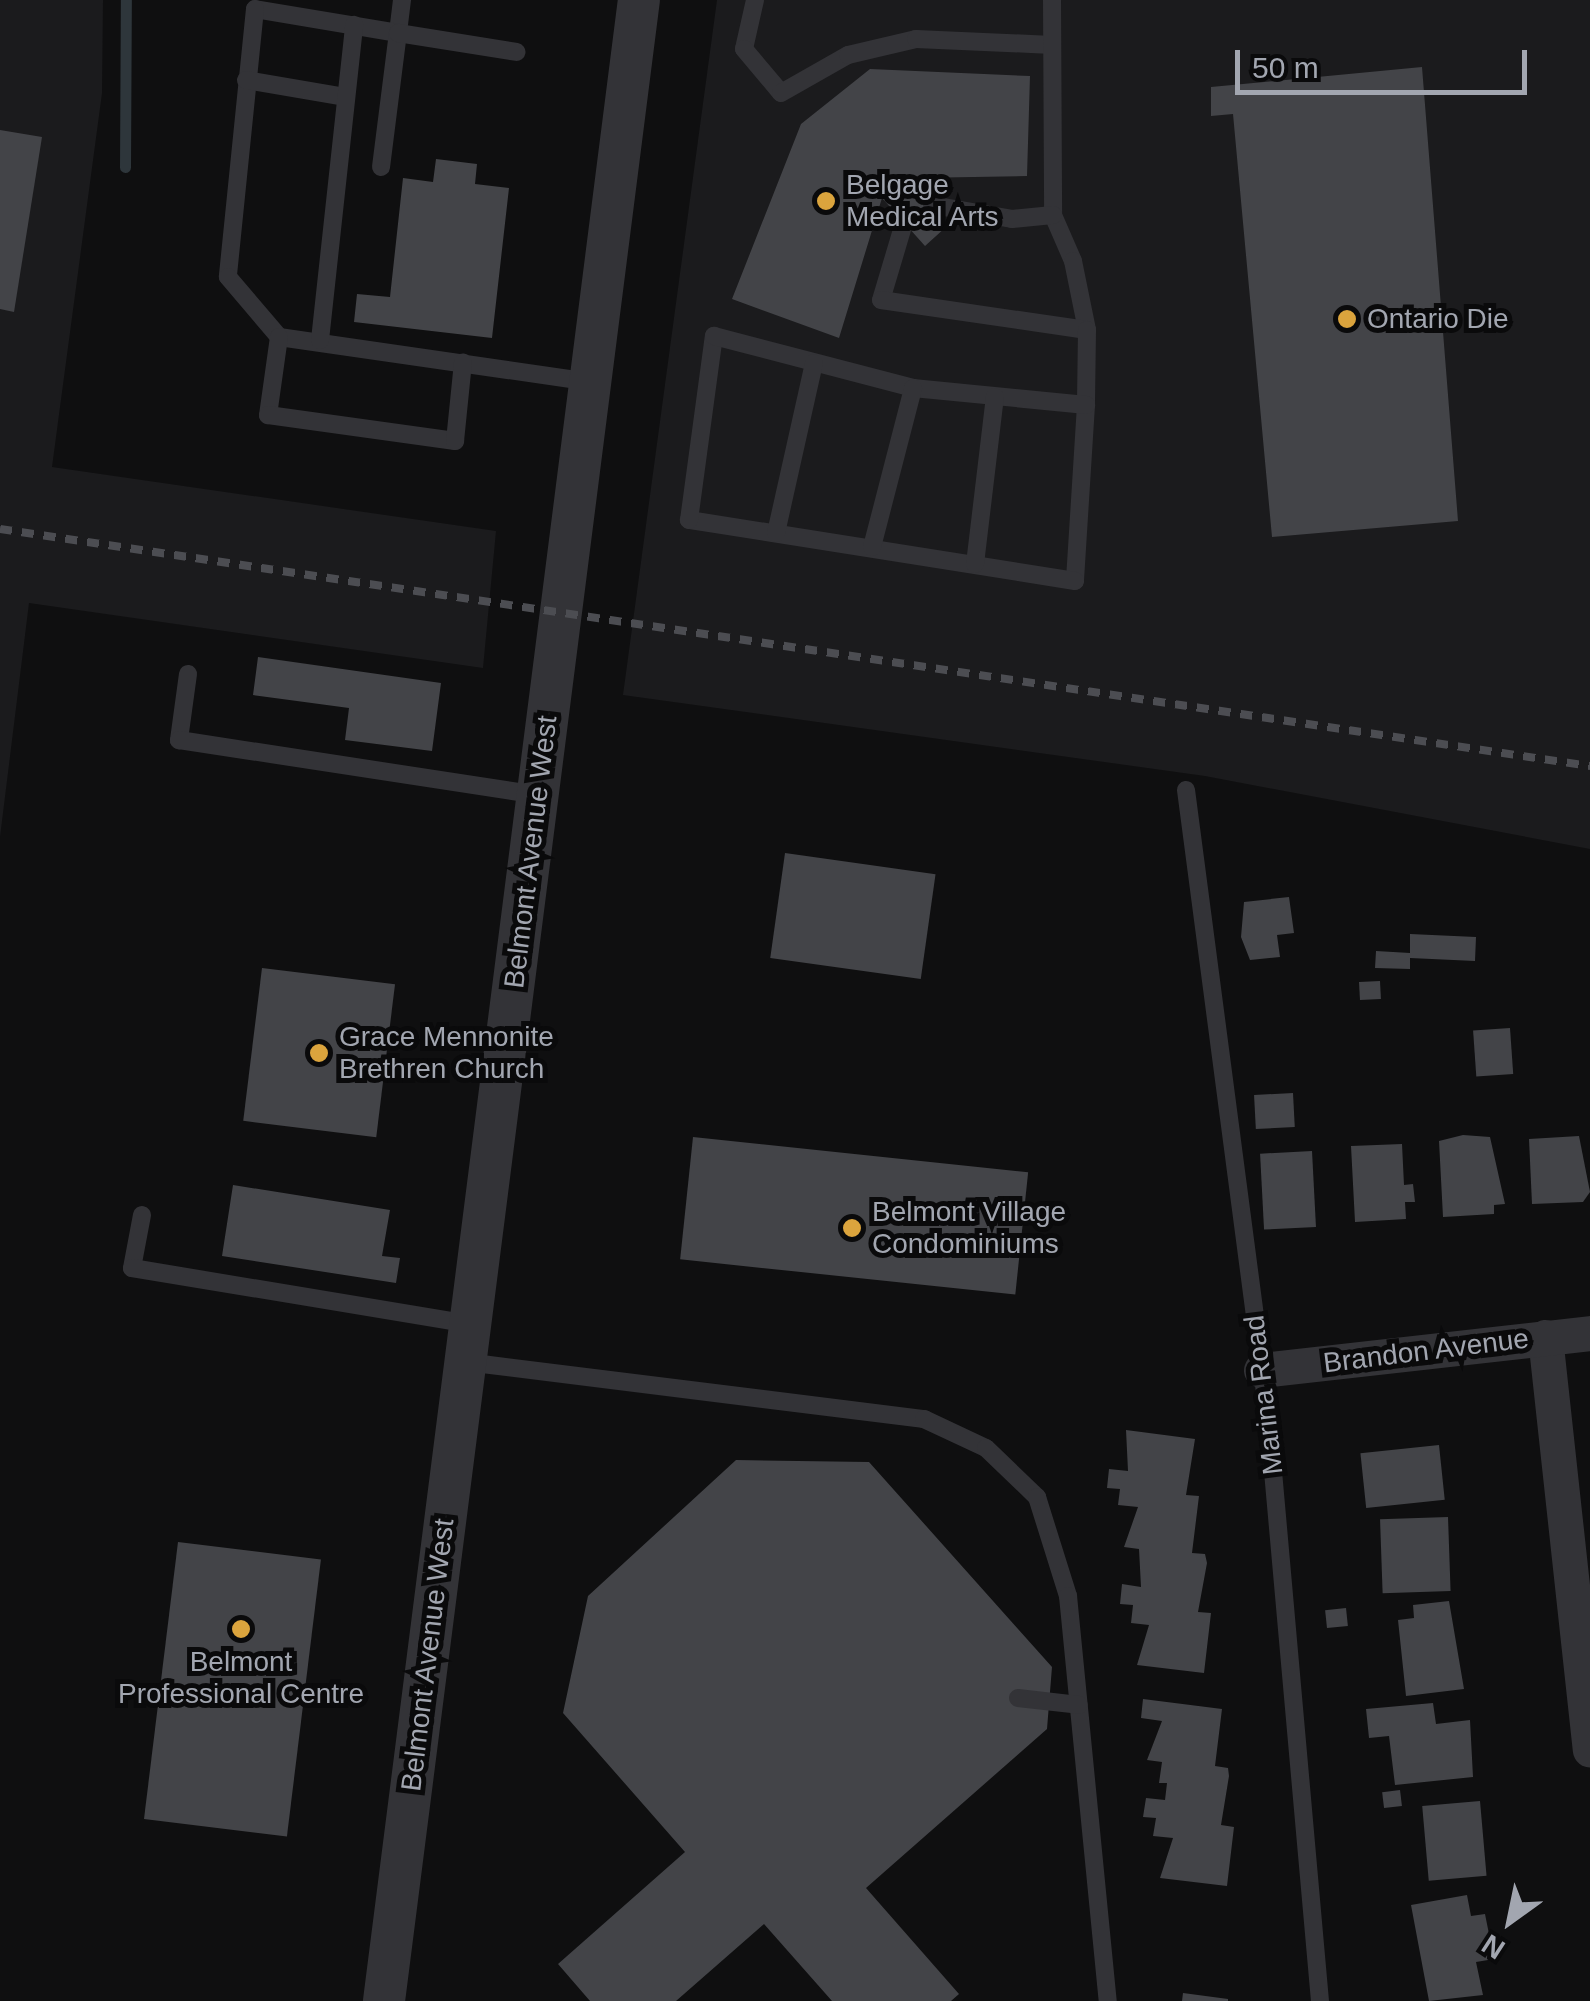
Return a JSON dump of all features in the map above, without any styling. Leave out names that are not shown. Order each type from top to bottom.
[{"type":"street","name":"Belmont Avenue West","points":[[384,2001],[639,0]]},
{"type":"street","name":"Brandon Avenue","points":[[1261,1370],[1590,1333]]},
{"type":"street","points":[[1544,1337],[1590,1750]]},
{"type":"lane","points":[[381,167],[402,0]]},
{"type":"lane","points":[[755,0],[744,48],[781,92],[848,55],[916,39],[1052,45]]},
{"type":"lane","points":[[1052,0],[1054,216],[1074,261],[1087,330],[1086,405],[1075,581],[689,520],[714,336],[913,388],[1086,405]]},
{"type":"lane","points":[[516,52],[255,9],[228,277],[279,337],[590,382]]},
{"type":"lane","points":[[320,340],[354,25]]},
{"type":"lane","points":[[246,80],[345,97]]},
{"type":"lane","points":[[932,204],[1012,220],[1054,216]]},
{"type":"lane","points":[[904,223],[881,300],[1087,330]]},
{"type":"lane","points":[[279,337],[268,415],[455,441],[463,362]]},
{"type":"lane","points":[[776,533],[814,363]]},
{"type":"lane","points":[[872,546],[913,388]]},
{"type":"lane","points":[[975,564],[996,397]]},
{"type":"lane","points":[[188,674],[179,740],[538,795]]},
{"type":"lane","name":"Marina Road","points":[[1186,790],[1261,1370],[1320,2001]]},
{"type":"lane","points":[[142,1215],[132,1268],[468,1343],[924,1419],[986,1448],[1036,1497],[1068,1596],[1108,2001]]},
{"type":"lane","points":[[1018,1698],[1079,1706]]},
{"type":"shaded area","points":[[0,0],[103,0],[102,93],[52,467],[496,531],[483,668],[29,603],[0,837]]},
{"type":"shaded area","points":[[717,0],[1590,0],[1590,849],[1205,776],[623,695]]},
{"type":"building","name":"Ontario Die","points":[[1422,67],[1458,521],[1272,537],[1233,114],[1211,116],[1211,87]]},
{"type":"building","name":"Belgage Medical Arts","points":[[870,69],[1030,76],[1027,176],[914,178],[946,227],[925,246],[882,198],[839,338],[732,299],[801,124]]},
{"type":"building","points":[[0,130],[42,137],[14,312],[0,309]]},
{"type":"building","points":[[436,159],[477,164],[475,184],[509,188],[492,338],[354,322],[357,294],[390,297],[403,178],[433,182]]},
{"type":"building","points":[[258,657],[441,683],[432,751],[345,740],[349,708],[253,695]]},
{"type":"building","points":[[785,853],[936,874],[921,979],[770,958]]},
{"type":"building","points":[[1289,897],[1294,933],[1277,935],[1280,957],[1250,960],[1241,937],[1244,902]]},
{"type":"building","points":[[1410,934],[1476,937],[1475,961],[1410,958],[1410,969],[1375,968],[1376,951],[1410,953]]},
{"type":"building","name":"Grace Mennonite Brethren Church","points":[[262,968],[395,984],[376,1137],[243,1121]]},
{"type":"building","points":[[1380,981],[1381,999],[1360,1000],[1359,982]]},
{"type":"building","points":[[1510,1028],[1513,1074],[1476,1076],[1473,1031]]},
{"type":"building","points":[[1293,1093],[1295,1127],[1256,1129],[1254,1095]]},
{"type":"building","points":[[1463,1135],[1490,1137],[1505,1204],[1494,1205],[1494,1214],[1443,1217],[1439,1141]]},
{"type":"building","points":[[1579,1136],[1590,1192],[1583,1202],[1532,1204],[1529,1139]]},
{"type":"building","name":"Belmont Village Condominiums","points":[[693,1137],[1028,1172],[1015,1295],[680,1259]]},
{"type":"building","points":[[1402,1144],[1404,1185],[1413,1184],[1415,1202],[1405,1202],[1406,1219],[1355,1222],[1351,1146]]},
{"type":"building","points":[[1312,1151],[1316,1227],[1264,1230],[1260,1154]]},
{"type":"building","points":[[233,1185],[390,1210],[382,1256],[400,1258],[396,1283],[222,1256]]},
{"type":"building","points":[[1126,1430],[1195,1439],[1186,1495],[1199,1496],[1192,1553],[1205,1554],[1207,1563],[1198,1612],[1211,1613],[1204,1673],[1137,1665],[1149,1625],[1131,1623],[1133,1605],[1120,1604],[1122,1584],[1141,1587],[1139,1549],[1124,1547],[1138,1507],[1118,1505],[1120,1489],[1107,1488],[1109,1469],[1128,1471]]},
{"type":"building","points":[[1439,1445],[1445,1500],[1366,1508],[1360,1453]]},
{"type":"building","points":[[736,1460],[869,1462],[1052,1667],[1047,1729],[866,1888],[959,1994],[951,2001],[832,2001],[764,1924],[676,2001],[590,2001],[558,1964],[685,1852],[563,1713],[588,1596]]},
{"type":"building","points":[[1448,1517],[1451,1591],[1383,1593],[1380,1519]]},
{"type":"building","name":"Belmont Professional Centre","points":[[178,1542],[321,1560],[287,1836],[144,1819]]},
{"type":"building","points":[[1449,1601],[1464,1689],[1406,1696],[1398,1620],[1414,1618],[1413,1605]]},
{"type":"building","points":[[1346,1608],[1348,1626],[1327,1628],[1325,1610]]},
{"type":"building","points":[[1143,1699],[1222,1709],[1215,1766],[1228,1768],[1229,1776],[1221,1825],[1234,1827],[1227,1886],[1160,1878],[1173,1838],[1153,1836],[1156,1818],[1143,1817],[1146,1798],[1165,1800],[1167,1783],[1159,1783],[1162,1762],[1147,1760],[1162,1721],[1141,1718]]},
{"type":"building","points":[[1433,1703],[1436,1724],[1470,1720],[1473,1777],[1395,1785],[1389,1736],[1369,1738],[1366,1709]]},
{"type":"building","points":[[1400,1790],[1402,1806],[1384,1808],[1382,1792]]},
{"type":"building","points":[[1480,1801],[1487,1876],[1429,1881],[1422,1806]]},
{"type":"building","points":[[1467,1895],[1471,1916],[1485,1914],[1494,1959],[1476,1962],[1483,1995],[1429,2001],[1411,1905]]},
{"type":"building","points":[[1183,1993],[1228,1999],[1228,2001],[1182,2001]]},
{"type":"waterway","points":[[125,167],[126,0]]},
{"type":"railway","points":[[0,529],[1590,766]]},
{"type":"place","name":"Belgage Medical Arts","points":[[826,201]]},
{"type":"place","name":"Ontario Die","points":[[1347,319]]},
{"type":"place","name":"Grace Mennonite Brethren Church","points":[[319,1053]]},
{"type":"place","name":"Belmont Village Condominiums","points":[[852,1228]]},
{"type":"place","name":"Belmont Professional Centre","points":[[241,1629]]}]
